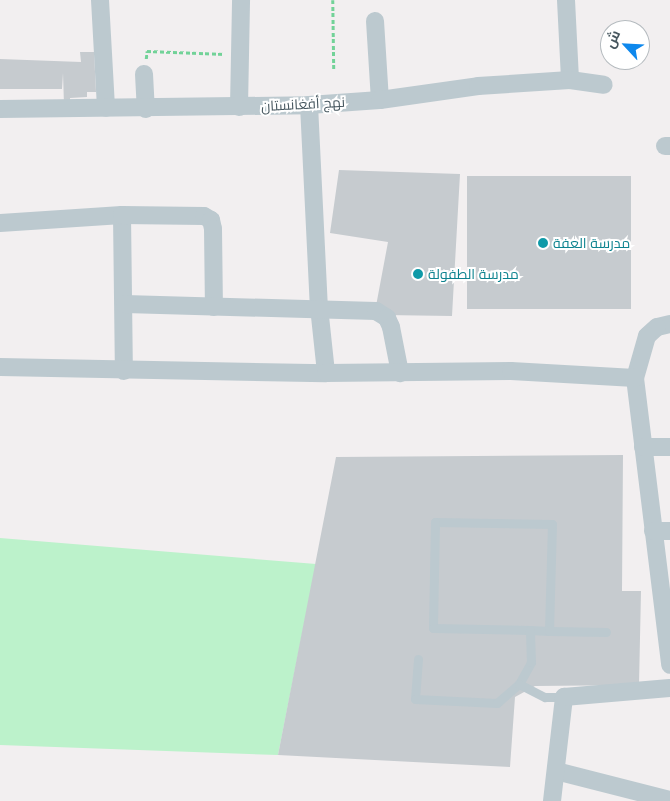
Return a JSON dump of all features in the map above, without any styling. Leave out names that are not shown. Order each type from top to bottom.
[{"type":"street","points":[[100,0],[106,108]]},
{"type":"street","points":[[239,107],[241,0]]},
{"type":"street","points":[[566,0],[570,80]]},
{"type":"street","points":[[375,21],[380,100]]},
{"type":"street","points":[[144,74],[146,109]]},
{"type":"street","name":"نهج أفغانستان","points":[[0,109],[310,106],[380,100],[431,90],[570,80],[604,85]]},
{"type":"street","points":[[310,106],[319,308],[326,373]]},
{"type":"street","points":[[0,222],[122,215],[195,215],[210,220],[214,306]]},
{"type":"street","points":[[122,215],[125,304],[124,371]]},
{"type":"street","points":[[125,304],[376,311],[387,318],[400,373]]},
{"type":"street","points":[[670,324],[656,328],[647,336],[635,378],[643,447],[661,531],[670,664]]},
{"type":"street","points":[[0,367],[124,371],[326,373],[511,371],[635,378]]},
{"type":"street","points":[[643,447],[670,447]]},
{"type":"street","points":[[552,801],[564,697],[670,688]]},
{"type":"street","points":[[556,771],[670,800]]},
{"type":"lane","points":[[549,631],[552,524],[435,522],[433,628],[549,631],[606,632]]},
{"type":"lane","points":[[418,659],[414,699],[497,703],[519,684],[531,662],[530,630]]},
{"type":"lane","points":[[519,684],[545,697],[564,697]]},
{"type":"path","points":[[333,0],[334,71]]},
{"type":"path","points":[[144,74],[147,51],[239,54]]},
{"type":"green space","points":[[0,538],[316,564],[278,755],[0,745]]},
{"type":"building","points":[[80,52],[94,52],[96,92],[87,92],[87,97],[70,98],[70,105],[64,105],[63,73],[62,89],[0,89],[0,59],[81,62]]},
{"type":"building","name":"مدرسة الطفولة","points":[[339,170],[460,174],[452,316],[385,315],[376,306],[388,242],[330,233]]},
{"type":"building","name":"مدرسة العفة","points":[[467,176],[631,176],[631,309],[467,309]]},
{"type":"building","points":[[623,455],[622,591],[641,591],[639,685],[535,686],[515,697],[510,767],[278,755],[336,457]]},
{"type":"place","name":"مدرسة العفة","points":[[543,243]]},
{"type":"place","name":"مدرسة الطفولة","points":[[418,274]]}]
